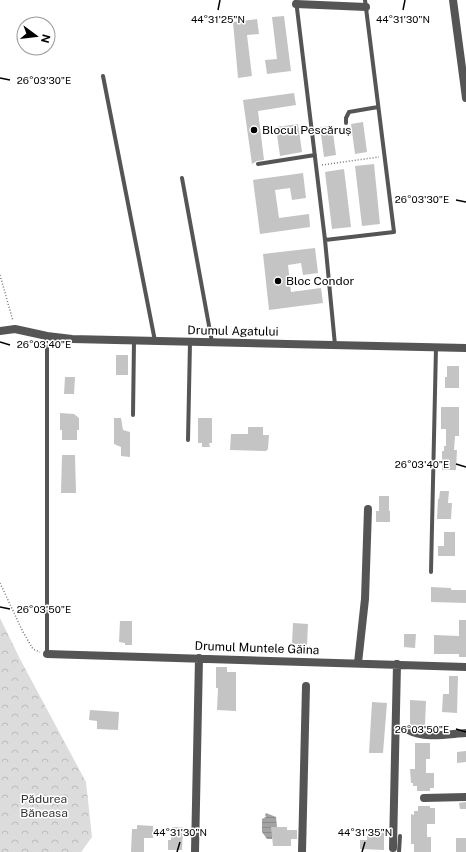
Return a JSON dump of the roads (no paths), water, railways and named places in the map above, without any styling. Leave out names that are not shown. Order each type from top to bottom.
[{"type":"street","points":[[453,0],[466,98]]},
{"type":"street","points":[[296,2],[365,4]]},
{"type":"street","name":"Drumul Agatului","points":[[0,331],[15,329],[47,336],[72,339],[466,348]]},
{"type":"street","points":[[358,663],[365,599],[368,509]]},
{"type":"street","name":"Drumul Muntele Găina","points":[[47,654],[466,667]]},
{"type":"street","points":[[195,852],[199,658]]},
{"type":"street","points":[[396,850],[397,664]]},
{"type":"street","points":[[302,852],[306,686]]},
{"type":"street","points":[[408,730],[416,734],[424,735],[466,733]]},
{"type":"street","points":[[424,798],[466,797]]},
{"type":"lane","points":[[296,2],[325,240],[335,345]]},
{"type":"lane","points":[[325,240],[394,232],[365,4]]},
{"type":"lane","points":[[103,76],[155,341]]},
{"type":"lane","points":[[346,123],[346,118],[349,112],[378,108]]},
{"type":"lane","points":[[258,164],[315,155]]},
{"type":"lane","points":[[182,178],[212,342]]},
{"type":"lane","points":[[47,336],[47,654]]},
{"type":"lane","points":[[133,415],[134,341]]},
{"type":"lane","points":[[188,440],[190,342]]},
{"type":"lane","points":[[431,572],[436,347]]},
{"type":"lane","points":[[396,850],[400,836]]},
{"type":"place","name":"Blocul Pescăruș","points":[[254,130]]},
{"type":"place","name":"Bloc Condor","points":[[278,281]]},
{"type":"park label","name":"Pădurea Băneasa","points":[[44,806]]}]
